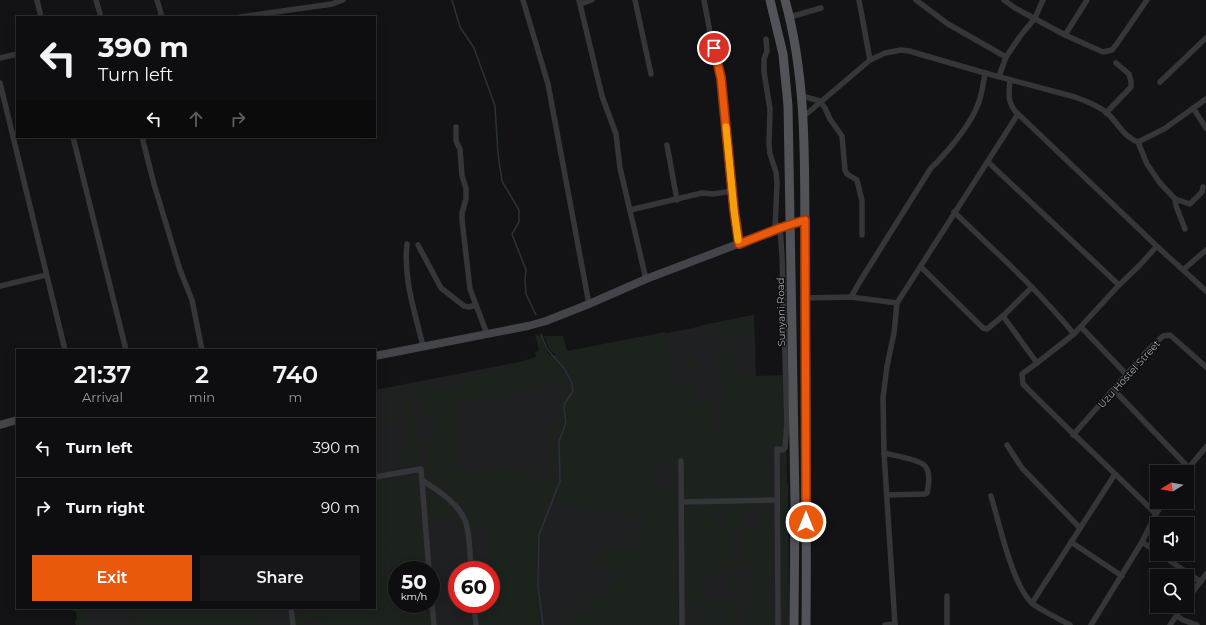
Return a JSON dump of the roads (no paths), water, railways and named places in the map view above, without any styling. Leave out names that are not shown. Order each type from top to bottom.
[{"type":"main road","name":"Sunyani Road","points":[[770,0],[783,54],[788,106],[795,501],[794,625]]},
{"type":"main road","points":[[786,0],[795,41],[802,96],[803,117],[805,220],[806,625]]},
{"type":"street","points":[[37,0],[41,16]]},
{"type":"street","points":[[96,0],[101,16]]},
{"type":"street","points":[[157,0],[162,16]]},
{"type":"street","points":[[247,16],[332,4],[343,0]]},
{"type":"street","points":[[523,0],[548,84],[589,304]]},
{"type":"street","points":[[592,0],[580,2],[602,96],[616,134],[620,168],[646,279]]},
{"type":"street","points":[[635,0],[652,74]]},
{"type":"street","points":[[704,0],[721,78],[732,191],[739,244]]},
{"type":"street","points":[[859,0],[870,60]]},
{"type":"street","points":[[916,0],[948,24],[1006,58]]},
{"type":"street","points":[[1004,0],[1015,8],[1065,35],[1103,52],[1112,50],[1116,46],[1147,0]]},
{"type":"street","points":[[999,76],[1006,58],[1034,18],[1043,0]]},
{"type":"street","points":[[1065,35],[1087,0]]},
{"type":"street","points":[[790,16],[820,8]]},
{"type":"street","points":[[766,38],[767,51],[764,59],[764,72],[770,109],[770,154],[776,172],[777,184],[778,229],[784,322],[787,423],[785,448],[782,450],[776,449],[778,625]]},
{"type":"street","points":[[1160,82],[1206,38]]},
{"type":"street","points":[[803,117],[870,60],[885,53],[901,50],[909,51],[985,74],[999,76],[1075,96],[1089,102],[1106,113],[1127,136],[1138,142],[1147,164],[1160,183],[1175,199],[1190,204],[1202,192],[1202,187]]},
{"type":"street","points":[[0,58],[16,54]]},
{"type":"street","points":[[1106,113],[1131,87],[1129,74],[1116,63]]},
{"type":"street","points":[[851,297],[932,168],[940,160],[970,120],[978,106],[985,74]]},
{"type":"street","points":[[1010,80],[1008,94],[1011,105],[1018,114],[1136,226],[1156,247],[1206,291]]},
{"type":"street","points":[[0,83],[65,349]]},
{"type":"street","points":[[802,96],[820,102],[825,108],[830,120],[842,136],[847,174],[856,180],[862,201],[862,235]]},
{"type":"street","points":[[1138,142],[1164,129],[1206,99]]},
{"type":"street","points":[[1193,108],[1206,128]]},
{"type":"street","points":[[885,625],[895,624],[884,453],[883,398],[887,366],[894,333],[897,303],[1018,114]]},
{"type":"street","points":[[456,128],[456,141],[460,149],[462,176],[466,188],[466,200],[462,220],[470,289],[487,334]]},
{"type":"street","points":[[74,138],[126,349]]},
{"type":"street","points":[[142,138],[154,184],[180,270],[192,300],[202,349]]},
{"type":"street","points":[[667,145],[677,200]]},
{"type":"street","points":[[988,162],[1119,285]]},
{"type":"street","points":[[630,210],[702,193],[713,194],[732,191]]},
{"type":"street","points":[[1175,199],[1176,206],[1185,229]]},
{"type":"street","points":[[954,212],[1032,287],[1074,334]]},
{"type":"street","points":[[376,356],[528,326],[546,321],[646,279],[805,220]]},
{"type":"street","points":[[407,244],[406,258],[408,278],[423,346]]},
{"type":"street","points":[[418,245],[441,288],[467,307],[476,305]]},
{"type":"street","points":[[1156,247],[1140,266],[1119,285],[1074,334],[1022,374],[1022,384],[1156,514]]},
{"type":"street","points":[[1183,270],[1206,250]]},
{"type":"street","points":[[921,267],[983,328],[987,329],[991,328],[1032,287]]},
{"type":"street","points":[[0,286],[46,275]]},
{"type":"street","points":[[805,298],[851,297],[897,303]]},
{"type":"street","points":[[1003,316],[1037,363]]},
{"type":"street","points":[[1081,327],[1126,374]]},
{"type":"street","name":"Uzu Hostel Street","points":[[1073,435],[1148,350],[1166,335],[1170,335],[1206,367]]},
{"type":"street","points":[[1114,390],[1182,465]]},
{"type":"street","points":[[0,425],[16,420]]},
{"type":"street","points":[[1007,445],[1022,468],[1080,528]]},
{"type":"street","points":[[1190,465],[1206,447]]},
{"type":"street","points":[[884,453],[916,461],[924,465],[928,471],[929,480],[928,493],[887,495]]},
{"type":"street","points":[[680,461],[682,625]]},
{"type":"street","points":[[376,476],[421,469],[428,561]]},
{"type":"street","points":[[1032,603],[1115,474]]},
{"type":"street","points":[[422,480],[444,495],[461,512],[466,522],[470,561]]},
{"type":"street","points":[[992,496],[1012,569],[1022,592],[1032,603],[1070,625]]},
{"type":"street","points":[[681,502],[776,500]]},
{"type":"street","points":[[1091,625],[1122,576],[1159,509]]},
{"type":"street","points":[[1071,542],[1122,576]]},
{"type":"street","points":[[1142,542],[1150,547]]},
{"type":"street","points":[[1170,561],[1201,582]]},
{"type":"street","points":[[1194,591],[1206,574]]},
{"type":"street","points":[[947,596],[947,625]]},
{"type":"street","points":[[291,609],[293,625]]},
{"type":"street","points":[[433,613],[434,625]]},
{"type":"street","points":[[475,613],[476,625]]},
{"type":"street","points":[[1170,625],[1179,613]]},
{"type":"street","points":[[1177,616],[1197,625]]},
{"type":"waterway","points":[[452,0],[460,27],[474,48],[495,106],[498,154],[502,181],[519,210],[519,222],[512,234],[526,270],[526,294],[536,315]]},
{"type":"waterway","points":[[541,334],[547,349],[564,368],[572,383],[573,391],[565,403],[564,409],[566,422],[559,442],[560,481],[539,535],[538,586],[543,625]]}]
